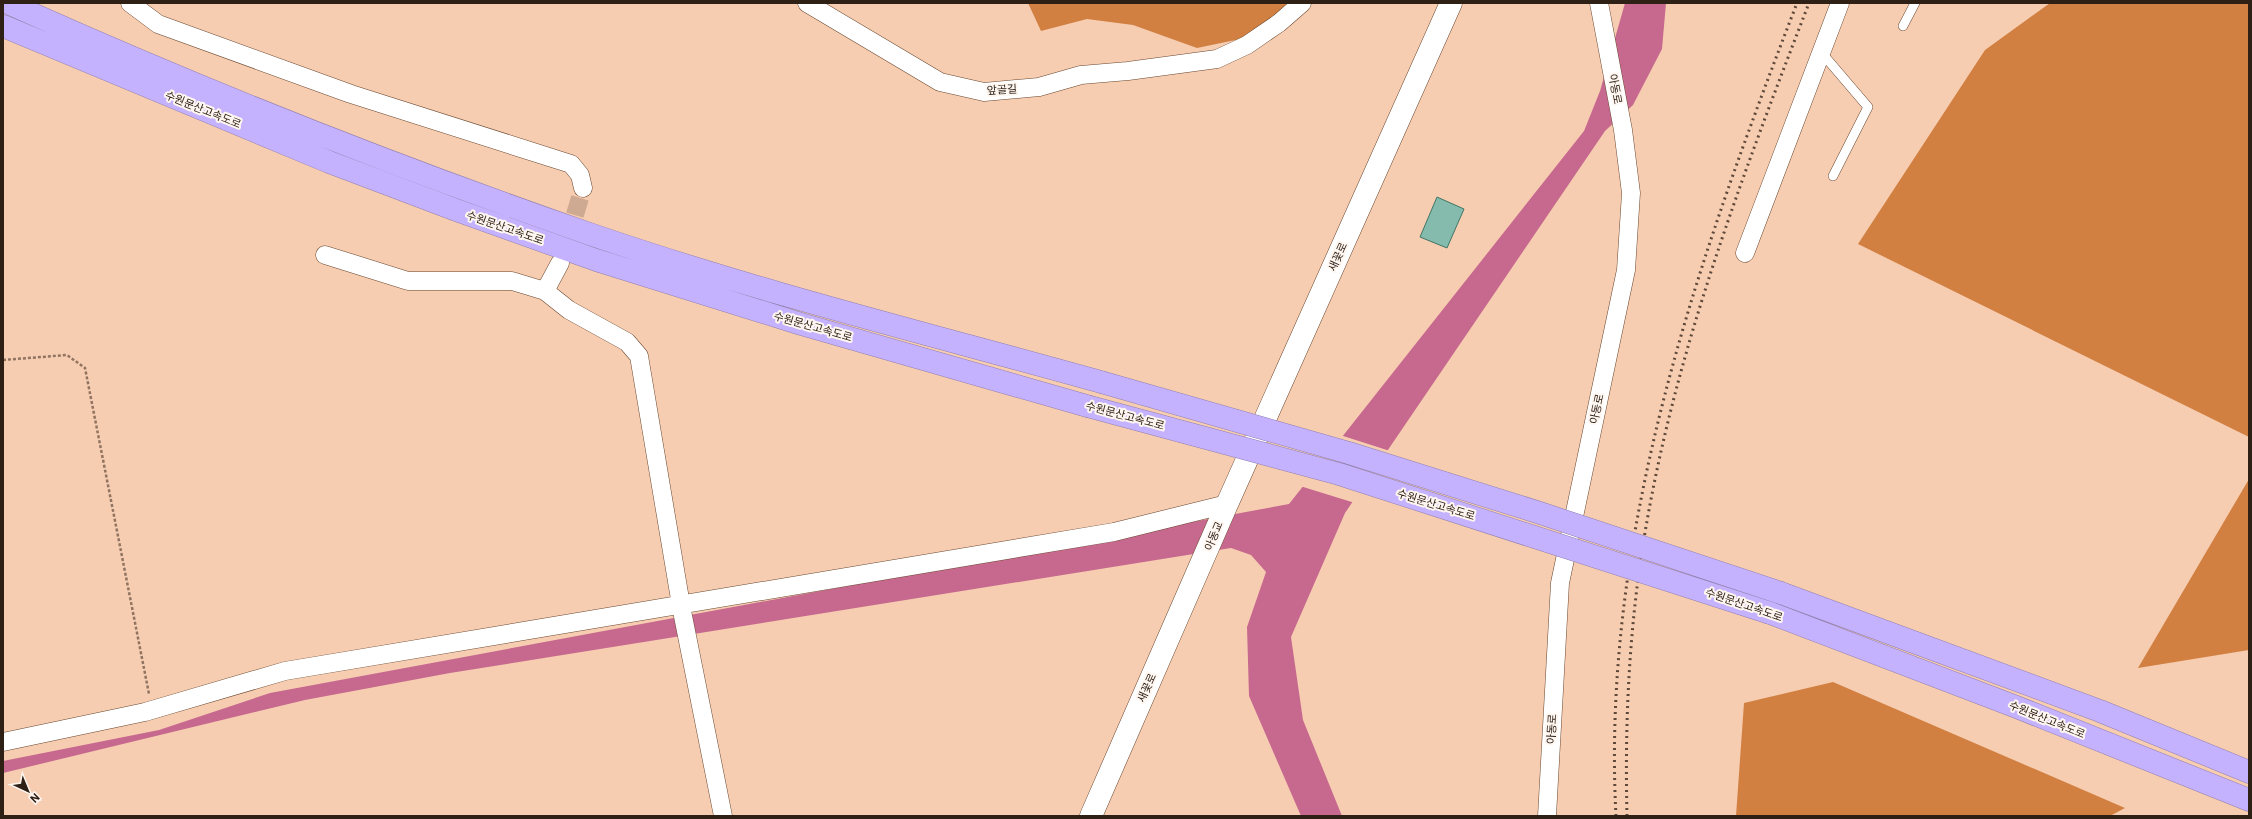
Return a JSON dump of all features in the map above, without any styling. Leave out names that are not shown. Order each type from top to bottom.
[{"type":"highway","name":"수원문산고속도로","points":[[8,3],[195,84],[442,180],[588,233],[782,294],[1101,382],[1364,458],[1538,512],[1781,593],[2100,711],[2249,772]]},
{"type":"highway","name":"수원문산고속도로","points":[[3,26],[329,162],[456,210],[596,260],[801,324],[1087,406],[1339,474],[1770,613],[2014,706],[2249,800]]},
{"type":"street","points":[[130,3],[158,24],[195,38],[351,94],[571,164],[580,175],[583,188]]},
{"type":"street","name":"앞골길","points":[[806,3],[940,82],[984,92],[1039,87],[1081,75],[1128,71],[1217,59],[1247,45],[1279,23],[1302,3]]},
{"type":"street","name":"새꽃로","points":[[1225,507],[1452,3]]},
{"type":"street","name":"아동로","points":[[1547,816],[1560,583],[1626,270],[1631,192],[1623,130],[1600,3]]},
{"type":"street","points":[[1746,253],[1840,3]]},
{"type":"street","points":[[325,255],[408,281],[512,280],[545,291],[569,310],[627,342],[639,356],[681,608],[723,816]]},
{"type":"street","points":[[545,291],[560,263]]},
{"type":"street","points":[[3,742],[152,710],[285,671],[681,608],[1114,532],[1225,507]]},
{"type":"street","name":"아동교","points":[[1203,561],[1225,507]]},
{"type":"street","name":"새꽃로","points":[[1091,816],[1203,561]]},
{"type":"lane","points":[[1903,26],[1916,3]]},
{"type":"lane","points":[[1821,52],[1868,107],[1833,176]]},
{"type":"path","points":[[3,360],[67,355],[85,368],[152,710]]},
{"type":"shaded area","points":[[1028,3],[1288,3],[1250,37],[1197,48],[1133,25],[1087,19],[1041,31]]},
{"type":"shaded area","points":[[1625,3],[1666,3],[1662,49],[1633,105],[1605,131],[1345,513],[1291,637],[1303,720],[1342,816],[1301,816],[1249,696],[1247,627],[1266,572],[1251,555],[1231,548],[450,673],[305,700],[3,773],[3,761],[159,730],[270,693],[1289,504],[1584,131],[1600,91]]},
{"type":"shaded area","points":[[2050,3],[2249,3],[2249,437],[1858,244],[1985,50]]},
{"type":"shaded area","points":[[2249,479],[2249,650],[2138,668]]},
{"type":"shaded area","points":[[1833,682],[2125,808],[2110,816],[1736,816],[1744,703]]},
{"type":"pier","points":[[1340,435],[1390,451],[1355,503],[1300,486]]},
{"type":"building","points":[[1437,197],[1464,209],[1447,248],[1420,237]]},
{"type":"tunnel","points":[[567,241],[583,188]]},
{"type":"railway","points":[[1616,816],[1615,710],[1624,606],[1640,503],[1663,400],[1692,299],[1724,200],[1797,3]]},
{"type":"railway","points":[[1627,816],[1626,755],[1628,694],[1635,602],[1651,499],[1667,426],[1686,354],[1731,212],[1809,3]]}]
